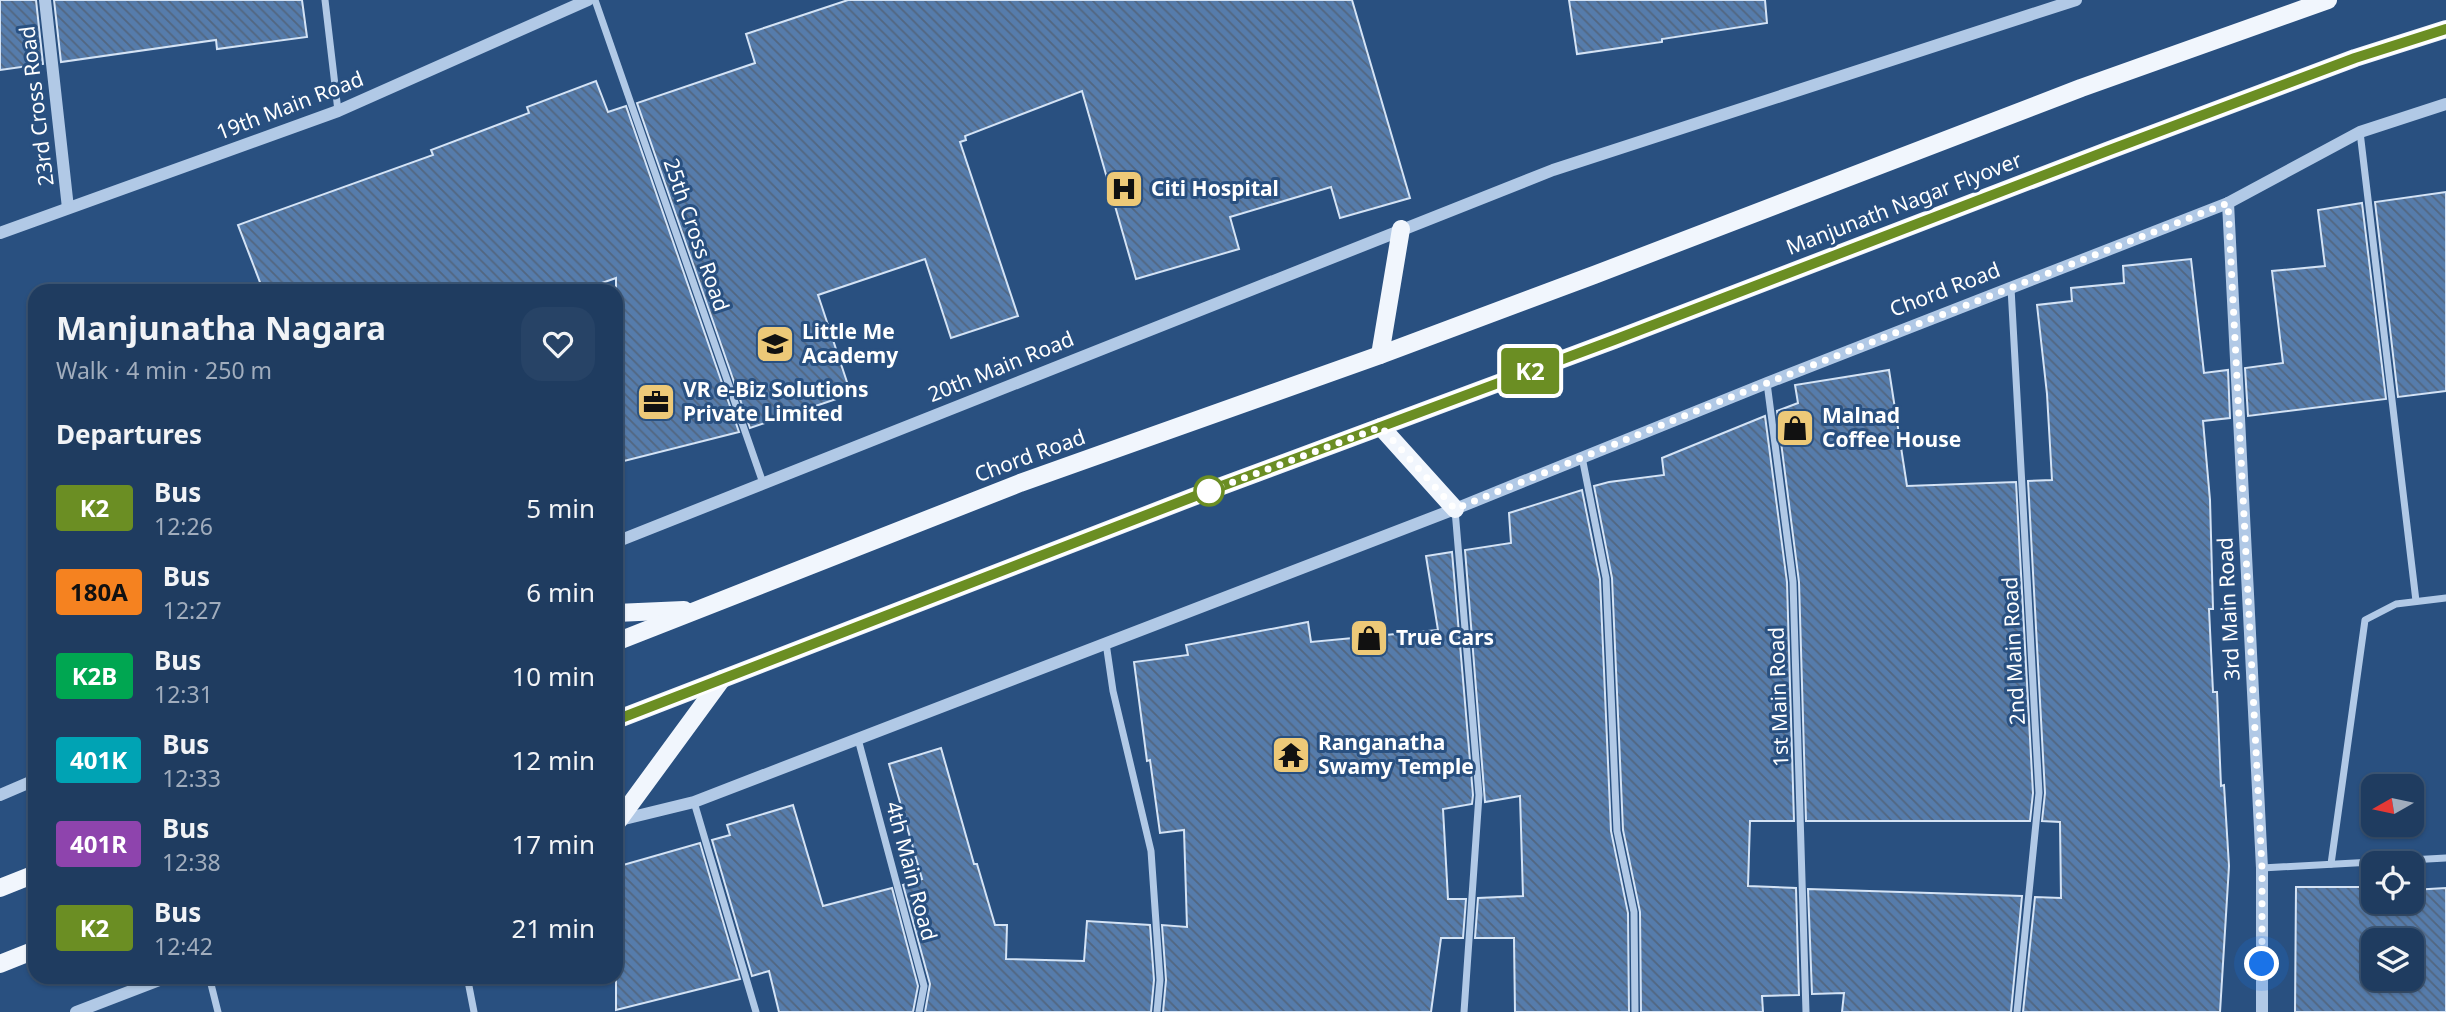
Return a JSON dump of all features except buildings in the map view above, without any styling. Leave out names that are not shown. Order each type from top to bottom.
[{"type":"main road","points":[[1401,229],[1380,355],[2081,88],[2328,0]]},
{"type":"main road","name":"Manjunath Nagar Flyover","points":[[1381,427],[2342,63],[2446,29]]},
{"type":"main road","name":"Chord Road","points":[[623,639],[1020,483],[1380,355]]},
{"type":"main road","points":[[623,717],[1381,427],[1455,509]]},
{"type":"main road","points":[[623,612],[698,610]]},
{"type":"main road","points":[[623,813],[722,679]]},
{"type":"main road","points":[[0,888],[28,877]]},
{"type":"main road","points":[[0,964],[28,953]]},
{"type":"street","name":"23rd Cross Road","points":[[44,0],[68,208]]},
{"type":"street","points":[[326,0],[338,111]]},
{"type":"street","name":"19th Main Road","points":[[0,233],[338,111],[588,0]]},
{"type":"street","name":"25th Cross Road","points":[[595,0],[763,482]]},
{"type":"street","points":[[1401,229],[1553,170],[2076,0]]},
{"type":"street","name":"Chord Road","points":[[623,820],[694,802],[1455,509],[1767,383],[2228,203],[2360,132],[2446,104]]},
{"type":"street","points":[[2360,132],[2416,601]]},
{"type":"street","name":"3rd Main Road","points":[[2228,203],[2262,868],[2262,1012]]},
{"type":"street","name":"20th Main Road","points":[[623,539],[1401,229]]},
{"type":"street","name":"2nd Main Road","points":[[2011,288],[2039,793],[2017,1012]]},
{"type":"street","name":"1st Main Road","points":[[1767,383],[1793,582],[1806,1012]]},
{"type":"street","points":[[1582,457],[1606,578],[1617,831],[1634,912],[1635,1012]]},
{"type":"street","points":[[1455,509],[1479,795],[1464,1012]]},
{"type":"street","points":[[2331,864],[2365,620],[2396,604],[2446,598]]},
{"type":"street","points":[[1106,643],[1113,691],[1151,851],[1160,980],[1157,1012]]},
{"type":"street","name":"4th Main Road","points":[[858,739],[924,986],[919,1012]]},
{"type":"street","points":[[0,794],[28,783]]},
{"type":"street","points":[[694,802],[756,1012]]},
{"type":"street","points":[[2262,868],[2446,858]]},
{"type":"street","points":[[76,1012],[149,984]]},
{"type":"street","points":[[211,984],[218,1012]]},
{"type":"street","points":[[469,984],[474,1012]]},
{"type":"bus line","name":"K2","points":[[623,717],[1211,490],[1614,340],[2107,151],[2355,58],[2446,29]]},
{"type":"place","name":"Citi Hospital","points":[[1124,189]]},
{"type":"place","name":"Little Me Academy","points":[[775,344]]},
{"type":"place","name":"VR e-Biz Solutions Private Limited","points":[[656,402]]},
{"type":"place","name":"Malnad Coffee House","points":[[1795,428]]},
{"type":"place","name":"True Cars","points":[[1369,638]]},
{"type":"place","name":"Ranganatha Swamy Temple","points":[[1291,755]]},
{"type":"route","points":[[1209,491],[1381,427],[1455,509],[1721,401],[2228,203],[2262,868],[2262,964]]}]
